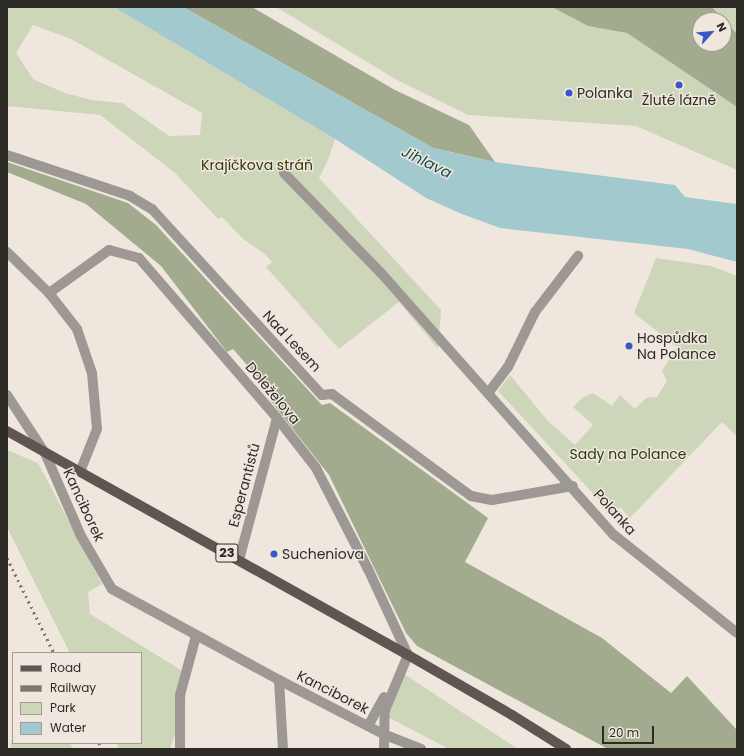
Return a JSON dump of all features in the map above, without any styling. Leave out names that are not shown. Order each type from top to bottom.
[{"type":"main road","name":"23","points":[[7,432],[408,655],[566,749]]},
{"type":"street","name":"Nad Lesem","points":[[7,155],[130,196],[152,209],[322,395],[332,394],[471,496],[492,500],[573,486]]},
{"type":"street","name":"Polanka","points":[[284,173],[370,261],[573,486],[614,535],[737,633]]},
{"type":"street","name":"Doleželova","points":[[49,293],[109,250],[139,258],[277,418],[316,468],[368,569],[408,655]]},
{"type":"street","points":[[7,252],[49,293],[77,329],[92,373],[98,429],[80,472]]},
{"type":"street","points":[[489,392],[508,367],[535,312],[578,256]]},
{"type":"street","points":[[7,396],[45,453]]},
{"type":"street","name":"Esperantistů","points":[[239,560],[277,418]]},
{"type":"street","name":"Kanciborek","points":[[45,453],[81,536],[112,589],[196,636],[383,734],[384,710],[408,655]]},
{"type":"street","points":[[180,749],[180,695],[196,636]]},
{"type":"street","points":[[368,726],[408,655]]},
{"type":"street","points":[[279,680],[283,749]]},
{"type":"street","points":[[384,749],[383,734],[421,749]]},
{"type":"green space","name":"Krajíčkova stráň","points":[[7,7],[114,7],[335,139],[328,160],[319,178],[441,310],[438,349],[399,302],[339,349],[266,267],[272,262],[266,255],[242,238],[222,217],[218,219],[174,172],[100,115],[7,106]],"holes":[[[33,25],[71,39],[202,113],[200,135],[169,136],[122,103],[92,100],[65,93],[33,79],[16,53]]]},
{"type":"green space","points":[[183,7],[252,7],[395,90],[469,125],[495,162],[433,148]]},
{"type":"green space","name":"Polanka","points":[[276,7],[552,7],[588,26],[627,33],[737,107],[737,170],[636,126],[468,115],[397,80]]},
{"type":"green space","points":[[552,7],[712,7],[717,12],[692,12],[692,52],[732,52],[732,29],[737,34],[737,107],[627,33],[588,26]]},
{"type":"green space","points":[[712,7],[737,7],[737,34],[732,29],[732,12],[717,12]]},
{"type":"green space","points":[[7,162],[128,203],[156,225],[322,405],[330,403],[488,518],[465,562],[602,638],[671,693],[687,676],[737,730],[737,749],[608,749],[417,646],[406,633],[329,475],[270,400],[275,397],[233,349],[227,352],[161,266],[86,204],[7,172]]},
{"type":"green space","name":"Sady na Polance","points":[[656,258],[711,266],[737,276],[737,436],[722,422],[630,518],[620,507],[613,515],[498,391],[510,375],[548,421],[575,445],[593,425],[573,407],[582,398],[593,393],[612,406],[620,395],[635,409],[646,398],[657,397],[667,381],[662,371],[677,347],[634,313]]},
{"type":"green space","points":[[7,450],[38,463],[102,584],[88,592],[90,614],[181,670],[187,681],[185,706],[170,749],[119,749],[116,744],[142,744],[142,652],[70,652],[7,527]]},
{"type":"green space","points":[[404,674],[518,749],[449,749],[382,714]]},
{"type":"green space","points":[[12,738],[12,744],[70,744],[73,749],[10,749]]},
{"type":"water","name":"Jihlava","points":[[114,7],[183,7],[433,148],[495,162],[675,185],[685,197],[737,204],[737,262],[688,249],[500,228],[462,214],[426,198],[335,139]]},
{"type":"railway","points":[[7,558],[54,652]]},
{"type":"railway","points":[[100,744],[102,749]]},
{"type":"place","name":"Žluté lázně","points":[[679,85]]},
{"type":"place","name":"Polanka","points":[[569,93]]},
{"type":"place","name":"Hospůdka Na Polance","points":[[629,346]]},
{"type":"place","name":"Sucheniova","points":[[274,554]]}]
